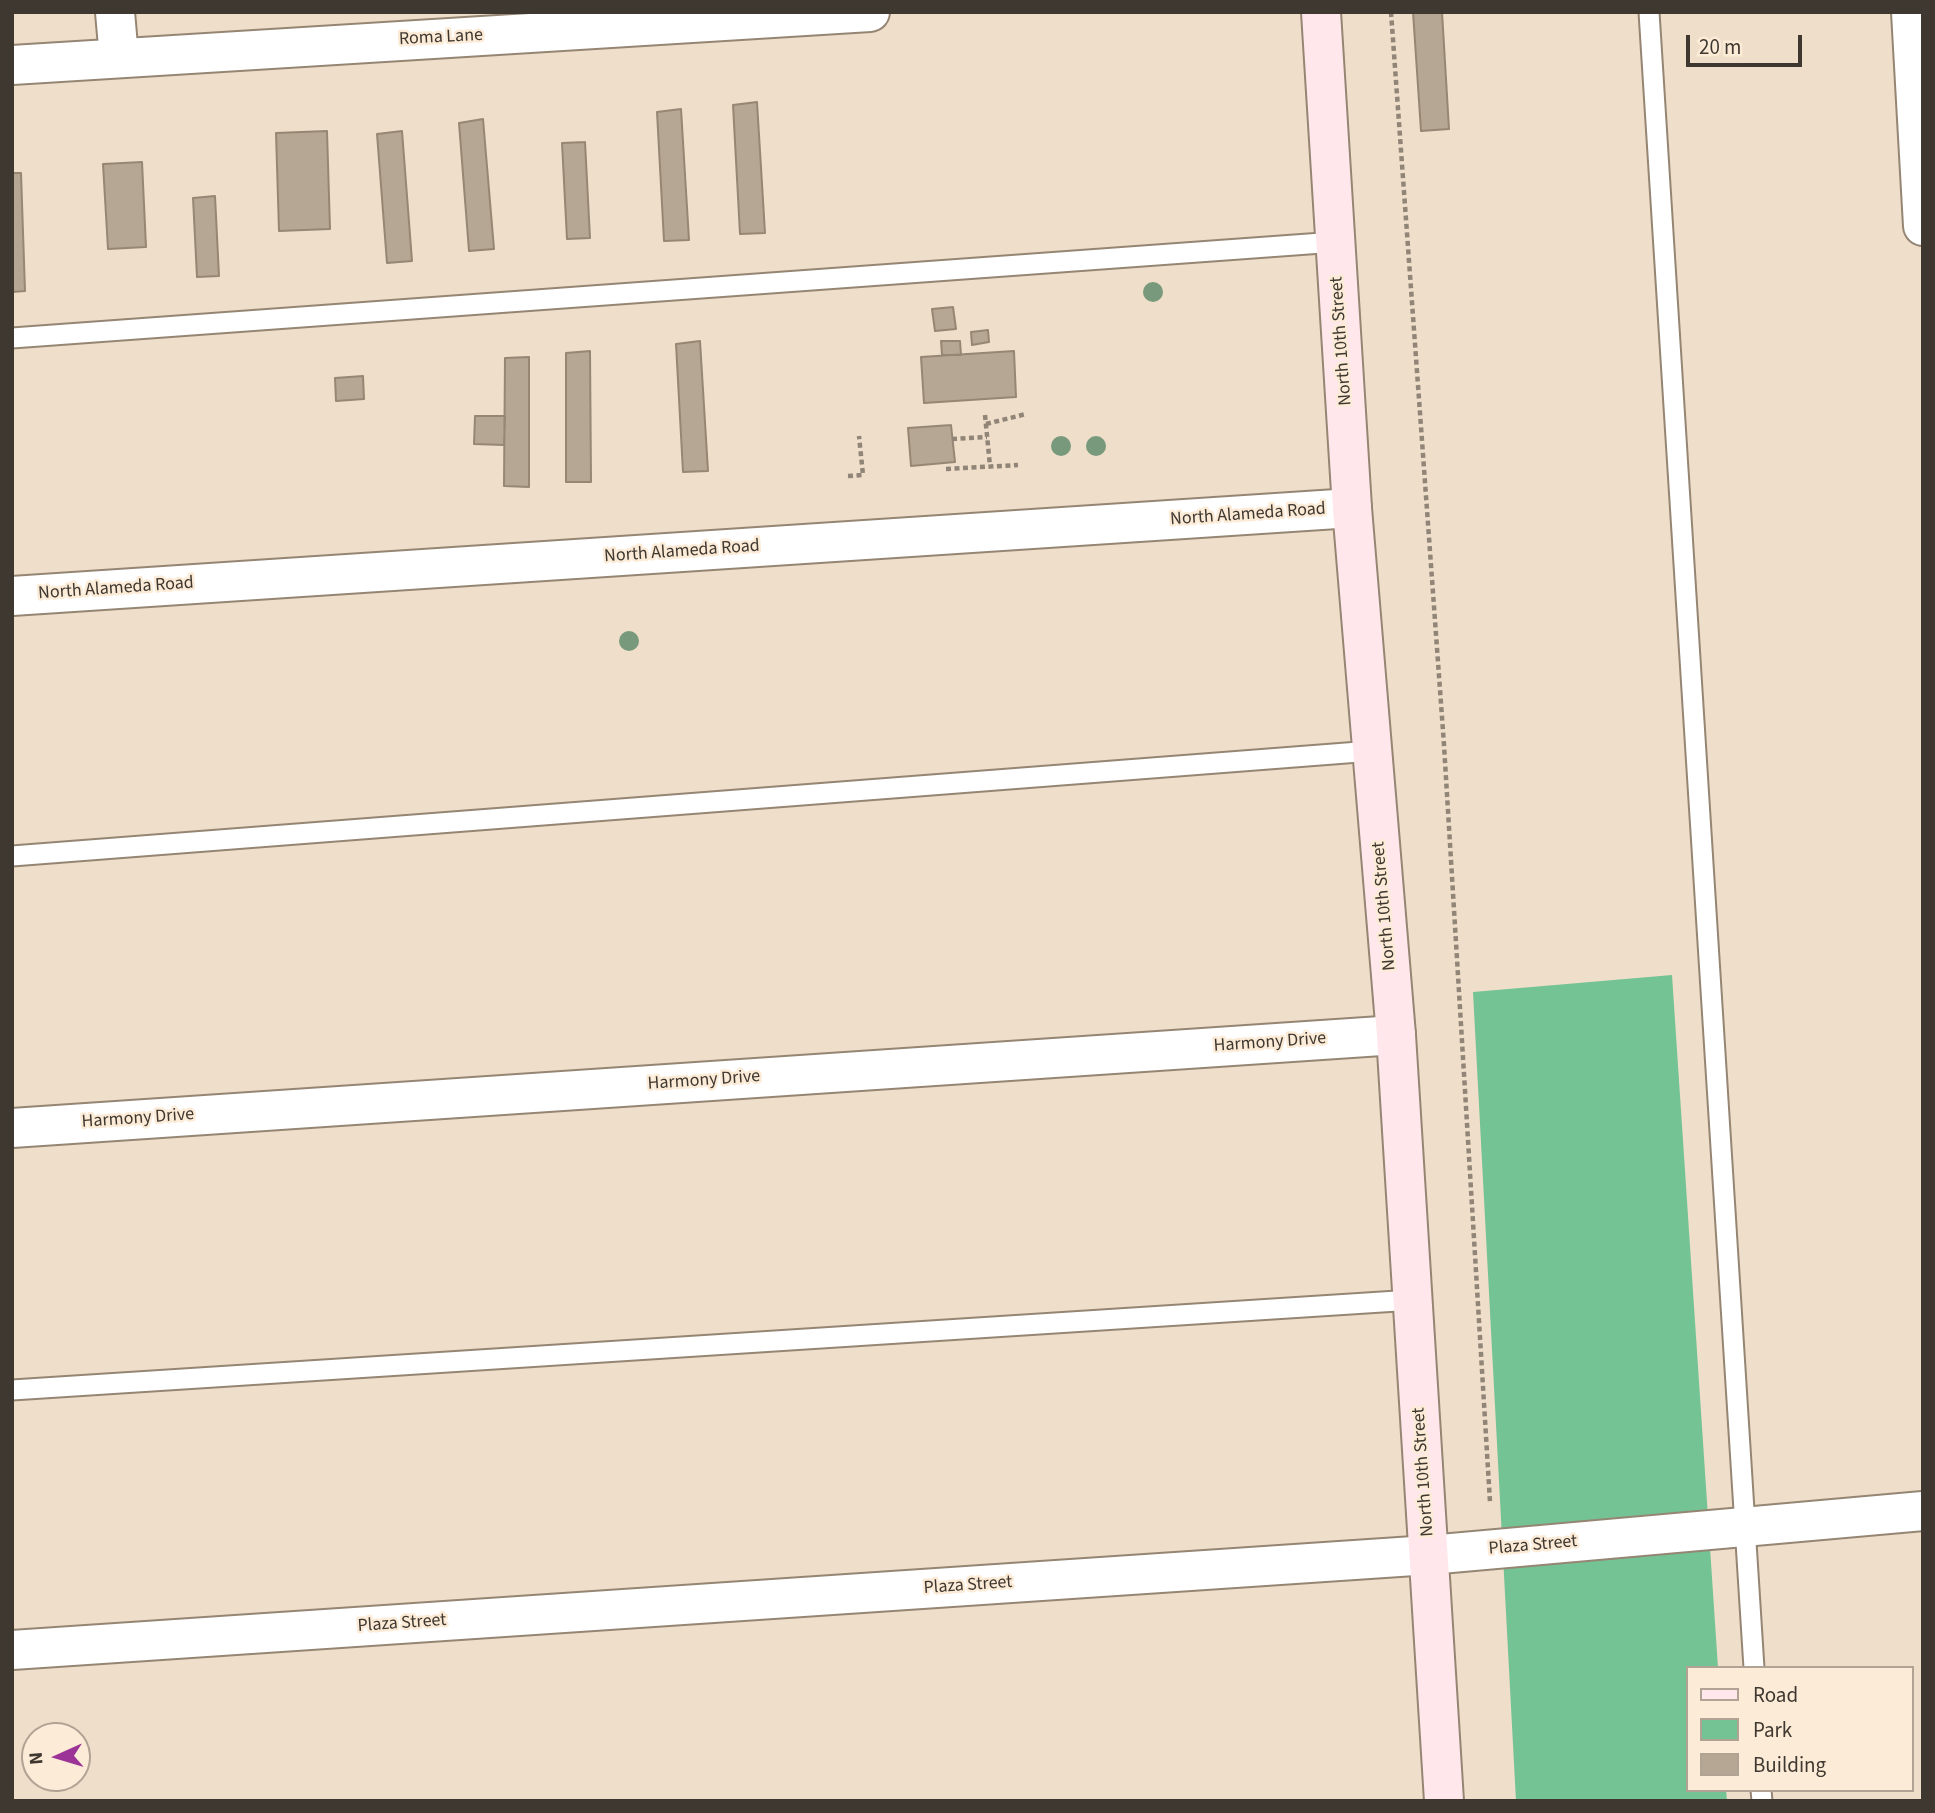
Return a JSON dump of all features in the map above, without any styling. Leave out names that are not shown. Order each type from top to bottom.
[{"type":"street","points":[[115,12],[119,58]]},
{"type":"street","name":"Roma Lane","points":[[12,65],[870,12]]},
{"type":"street","name":"North 10th Street","points":[[1321,12],[1352,508],[1396,1035],[1444,1801]]},
{"type":"street","points":[[1911,12],[1923,226]]},
{"type":"street","name":"North Alameda Road","points":[[12,596],[1352,508]]},
{"type":"street","name":"Harmony Drive","points":[[12,1128],[1396,1035]]},
{"type":"street","name":"Plaza Street","points":[[12,1650],[1429,1555],[1923,1511]]},
{"type":"lane","points":[[1649,12],[1754,1666]]},
{"type":"lane","points":[[12,338],[1336,242]]},
{"type":"lane","points":[[12,856],[1373,751]]},
{"type":"lane","points":[[12,1390],[1413,1300]]},
{"type":"path","points":[[1391,12],[1444,745],[1490,1502]]},
{"type":"path","points":[[986,424],[1026,414]]},
{"type":"path","points":[[985,415],[990,466]]},
{"type":"path","points":[[848,477],[863,475],[859,436]]},
{"type":"path","points":[[953,439],[987,437]]},
{"type":"path","points":[[946,468],[1018,465]]},
{"type":"green space","points":[[1672,975],[1718,1666],[1686,1666],[1686,1792],[1726,1792],[1727,1801],[1516,1801],[1473,992]]},
{"type":"building","points":[[1413,12],[1442,12],[1449,129],[1421,131]]},
{"type":"building","points":[[757,102],[765,233],[740,234],[733,105]]},
{"type":"building","points":[[681,109],[689,240],[664,241],[657,112]]},
{"type":"building","points":[[483,119],[494,249],[469,251],[459,123]]},
{"type":"building","points":[[327,131],[330,229],[279,231],[276,133]]},
{"type":"building","points":[[402,131],[412,261],[387,263],[377,134]]},
{"type":"building","points":[[585,142],[590,238],[567,239],[562,143]]},
{"type":"building","points":[[142,162],[146,247],[108,249],[103,164]]},
{"type":"building","points":[[12,173],[21,173],[25,291],[12,292]]},
{"type":"building","points":[[215,196],[219,276],[197,277],[193,198]]},
{"type":"building","points":[[953,307],[956,329],[935,331],[932,309]]},
{"type":"building","points":[[988,330],[989,342],[972,345],[971,332]]},
{"type":"building","points":[[700,341],[708,471],[683,472],[676,344]]},
{"type":"building","points":[[941,341],[960,341],[961,355],[942,355]]},
{"type":"building","points":[[590,351],[591,482],[566,482],[566,353]]},
{"type":"building","points":[[1014,351],[1016,397],[924,403],[921,357]]},
{"type":"building","points":[[529,357],[529,487],[504,486],[505,358]]},
{"type":"building","points":[[363,376],[364,399],[336,401],[335,378]]},
{"type":"building","points":[[475,416],[505,416],[504,445],[474,444]]},
{"type":"building","points":[[951,425],[955,462],[911,466],[908,428]]}]
